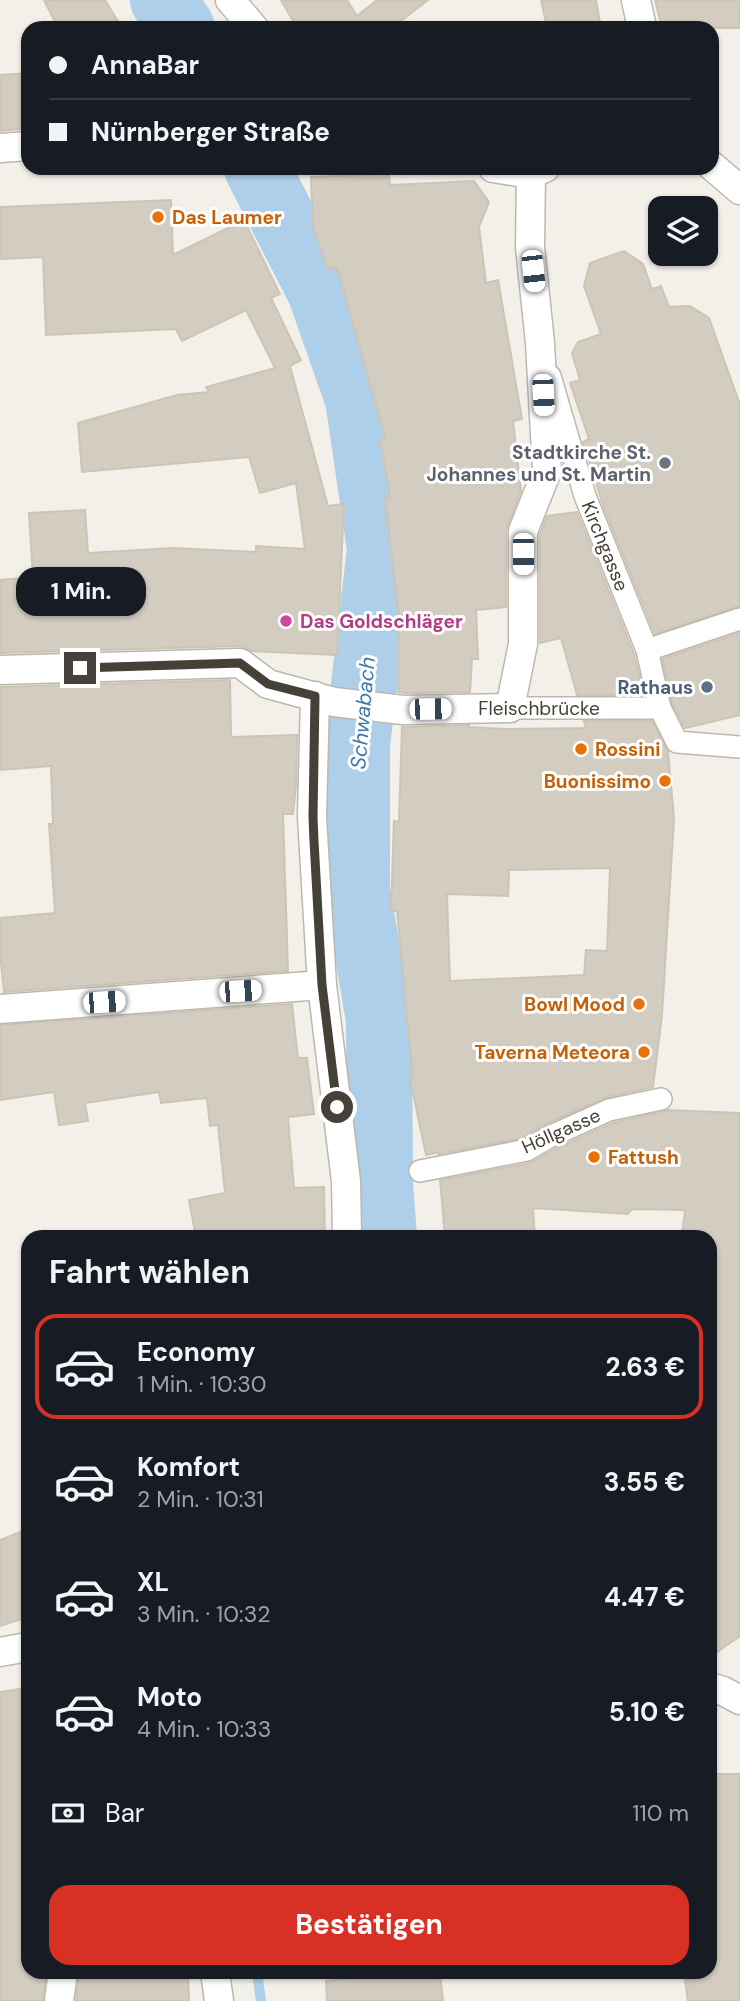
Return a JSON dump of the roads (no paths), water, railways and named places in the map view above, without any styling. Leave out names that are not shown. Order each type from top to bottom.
[{"type":"street","points":[[230,0],[248,21]]},
{"type":"street","points":[[636,0],[640,21]]},
{"type":"street","points":[[0,148],[21,146]]},
{"type":"street","points":[[719,172],[740,190]]},
{"type":"street","points":[[510,708],[523,644],[523,531],[547,471],[540,344],[530,247],[538,175]]},
{"type":"street","name":"Kirchgasse","points":[[540,344],[585,496],[647,650],[660,708],[677,742],[740,747]]},
{"type":"street","points":[[647,650],[740,619]]},
{"type":"street","name":"Fleischbrücke","points":[[0,670],[240,663],[268,684],[324,699],[403,710],[660,708]]},
{"type":"street","points":[[324,699],[313,817],[322,985],[346,1181],[347,1230]]},
{"type":"street","points":[[0,1009],[322,985]]},
{"type":"street","name":"Höllgasse","points":[[420,1171],[527,1150],[609,1110],[661,1099]]},
{"type":"street","points":[[0,1652],[21,1648]]},
{"type":"street","points":[[717,1689],[740,1700]]},
{"type":"street","points":[[59,2001],[62,1979]]},
{"type":"street","points":[[216,1979],[219,2001]]},
{"type":"waterway","name":"Schwabach","points":[[163,0],[177,21]]},
{"type":"waterway","name":"Schwabach","points":[[261,175],[320,291],[358,399],[380,549],[357,745],[357,890],[379,1020],[380,1184],[383,1230]]},
{"type":"waterway","name":"Schwabach","points":[[258,1979],[261,2001]]},
{"type":"place","name":"Das Laumer","points":[[158,217]]},
{"type":"place","name":"Stadtkirche St. Johannes und St. Martin","points":[[665,463]]},
{"type":"place","name":"Das Goldschläger","points":[[286,621]]},
{"type":"place","name":"Rathaus","points":[[707,687]]},
{"type":"place","name":"Rossini","points":[[581,749]]},
{"type":"place","name":"Buonissimo","points":[[665,781]]},
{"type":"place","name":"Bowl Mood","points":[[639,1004]]},
{"type":"place","name":"Taverna Meteora","points":[[644,1052]]},
{"type":"place","name":"Fattush","points":[[594,1157]]}]
